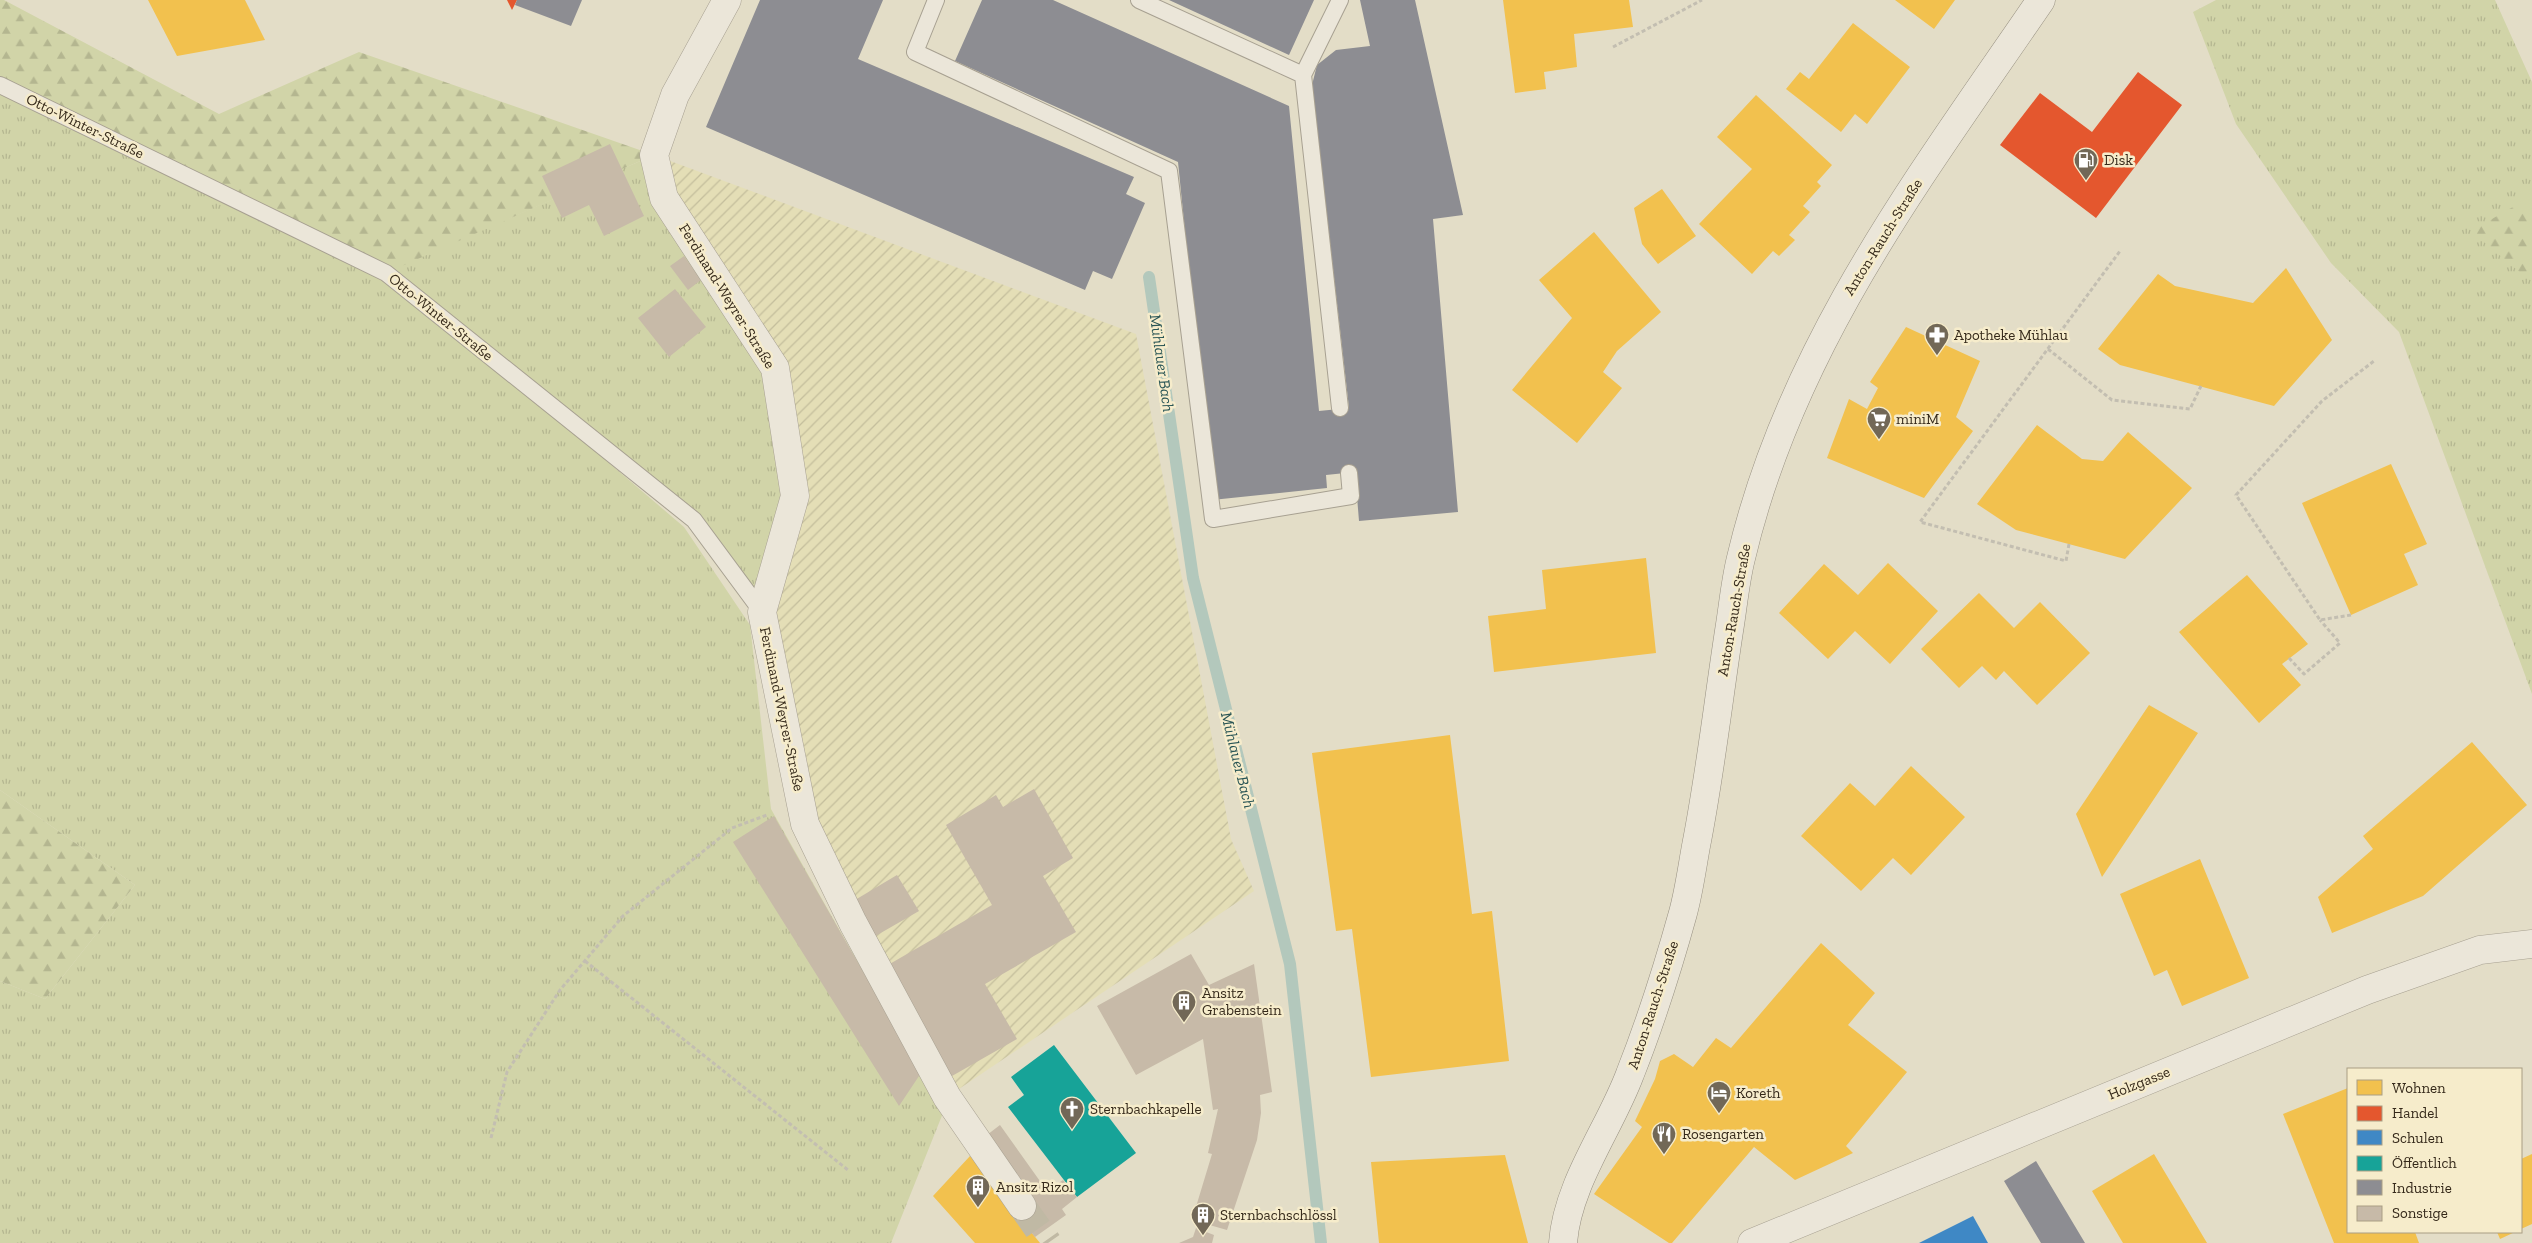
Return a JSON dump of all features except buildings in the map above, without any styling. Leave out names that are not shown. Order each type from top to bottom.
[{"type":"street","name":"Ferdinand-Weyrer-Straße","points":[[727,0],[675,95],[654,156],[664,198],[775,368],[794,496],[762,612],[805,824],[853,923],[942,1089],[1022,1206]]},
{"type":"street","name":"Anton-Rauch-Straße","points":[[1564,1243],[1564,1229],[1572,1200],[1630,1075],[1684,909],[1705,794],[1740,560],[1758,494],[1780,430],[1828,327],[1859,271],[1892,218],[2041,0]]},
{"type":"street","name":"Holzgasse","points":[[1752,1243],[2367,990],[2480,950],[2532,944]]},
{"type":"lane","points":[[936,0],[915,52],[1168,171],[1213,518],[1351,496],[1349,473]]},
{"type":"lane","points":[[1138,0],[1303,76]]},
{"type":"lane","points":[[1340,0],[1303,76],[1340,408]]},
{"type":"lane","name":"Otto-Winter-Straße","points":[[0,85],[386,272],[694,520],[762,612]]},
{"type":"path","points":[[1613,47],[1702,0]]},
{"type":"path","points":[[2069,544],[2066,561],[1920,522],[2120,251]]},
{"type":"path","points":[[2048,349],[2112,400],[2190,408],[2201,386]]},
{"type":"path","points":[[2289,658],[2304,674],[2340,643],[2320,620],[2236,495],[2322,401],[2374,361]]},
{"type":"path","points":[[2320,620],[2351,615]]},
{"type":"path","points":[[491,1138],[507,1072],[560,990],[623,916],[732,828],[801,803]]},
{"type":"path","points":[[585,961],[848,1170]]},
{"type":"shaded area","points":[[654,155],[1136,334],[1231,839],[1254,891],[947,1097],[805,824]]},
{"type":"green space","points":[[0,0],[4,0],[219,114],[359,52],[654,155],[386,273],[0,91]]},
{"type":"green space","points":[[2216,0],[2495,0],[2532,82],[2532,694],[2399,332],[2331,263],[2236,124],[2193,12]]},
{"type":"green space","points":[[0,91],[386,272],[654,155],[775,368],[795,496],[762,612],[694,520],[405,289],[684,527],[750,625],[771,809],[943,1113],[891,1243],[0,1243],[0,981],[45,999],[135,885],[0,790]]},
{"type":"green space","points":[[2532,196],[2532,269],[2522,274],[2471,231]]},
{"type":"green space","points":[[0,790],[135,885],[45,999],[0,981]]},
{"type":"waterway","name":"Mühlauer Bach","points":[[1149,277],[1193,578],[1290,964],[1321,1243]]},
{"type":"tunnel","points":[[1022,1206],[1048,1243]]},
{"type":"place","name":"Disk","points":[[2086,181]]},
{"type":"place","name":"Apotheke Mühlau","points":[[1937,356]]},
{"type":"place","name":"miniM","points":[[1879,440]]},
{"type":"place","name":"Ansitz Grabenstein","points":[[1184,1023]]},
{"type":"place","name":"Koreth","points":[[1719,1114]]},
{"type":"place","name":"Sternbachkapelle","points":[[1072,1130]]},
{"type":"place","name":"Rosengarten","points":[[1664,1155]]},
{"type":"place","name":"Ansitz Rizol","points":[[978,1208]]},
{"type":"place","name":"Sternbachschlössl","points":[[1203,1236]]}]
